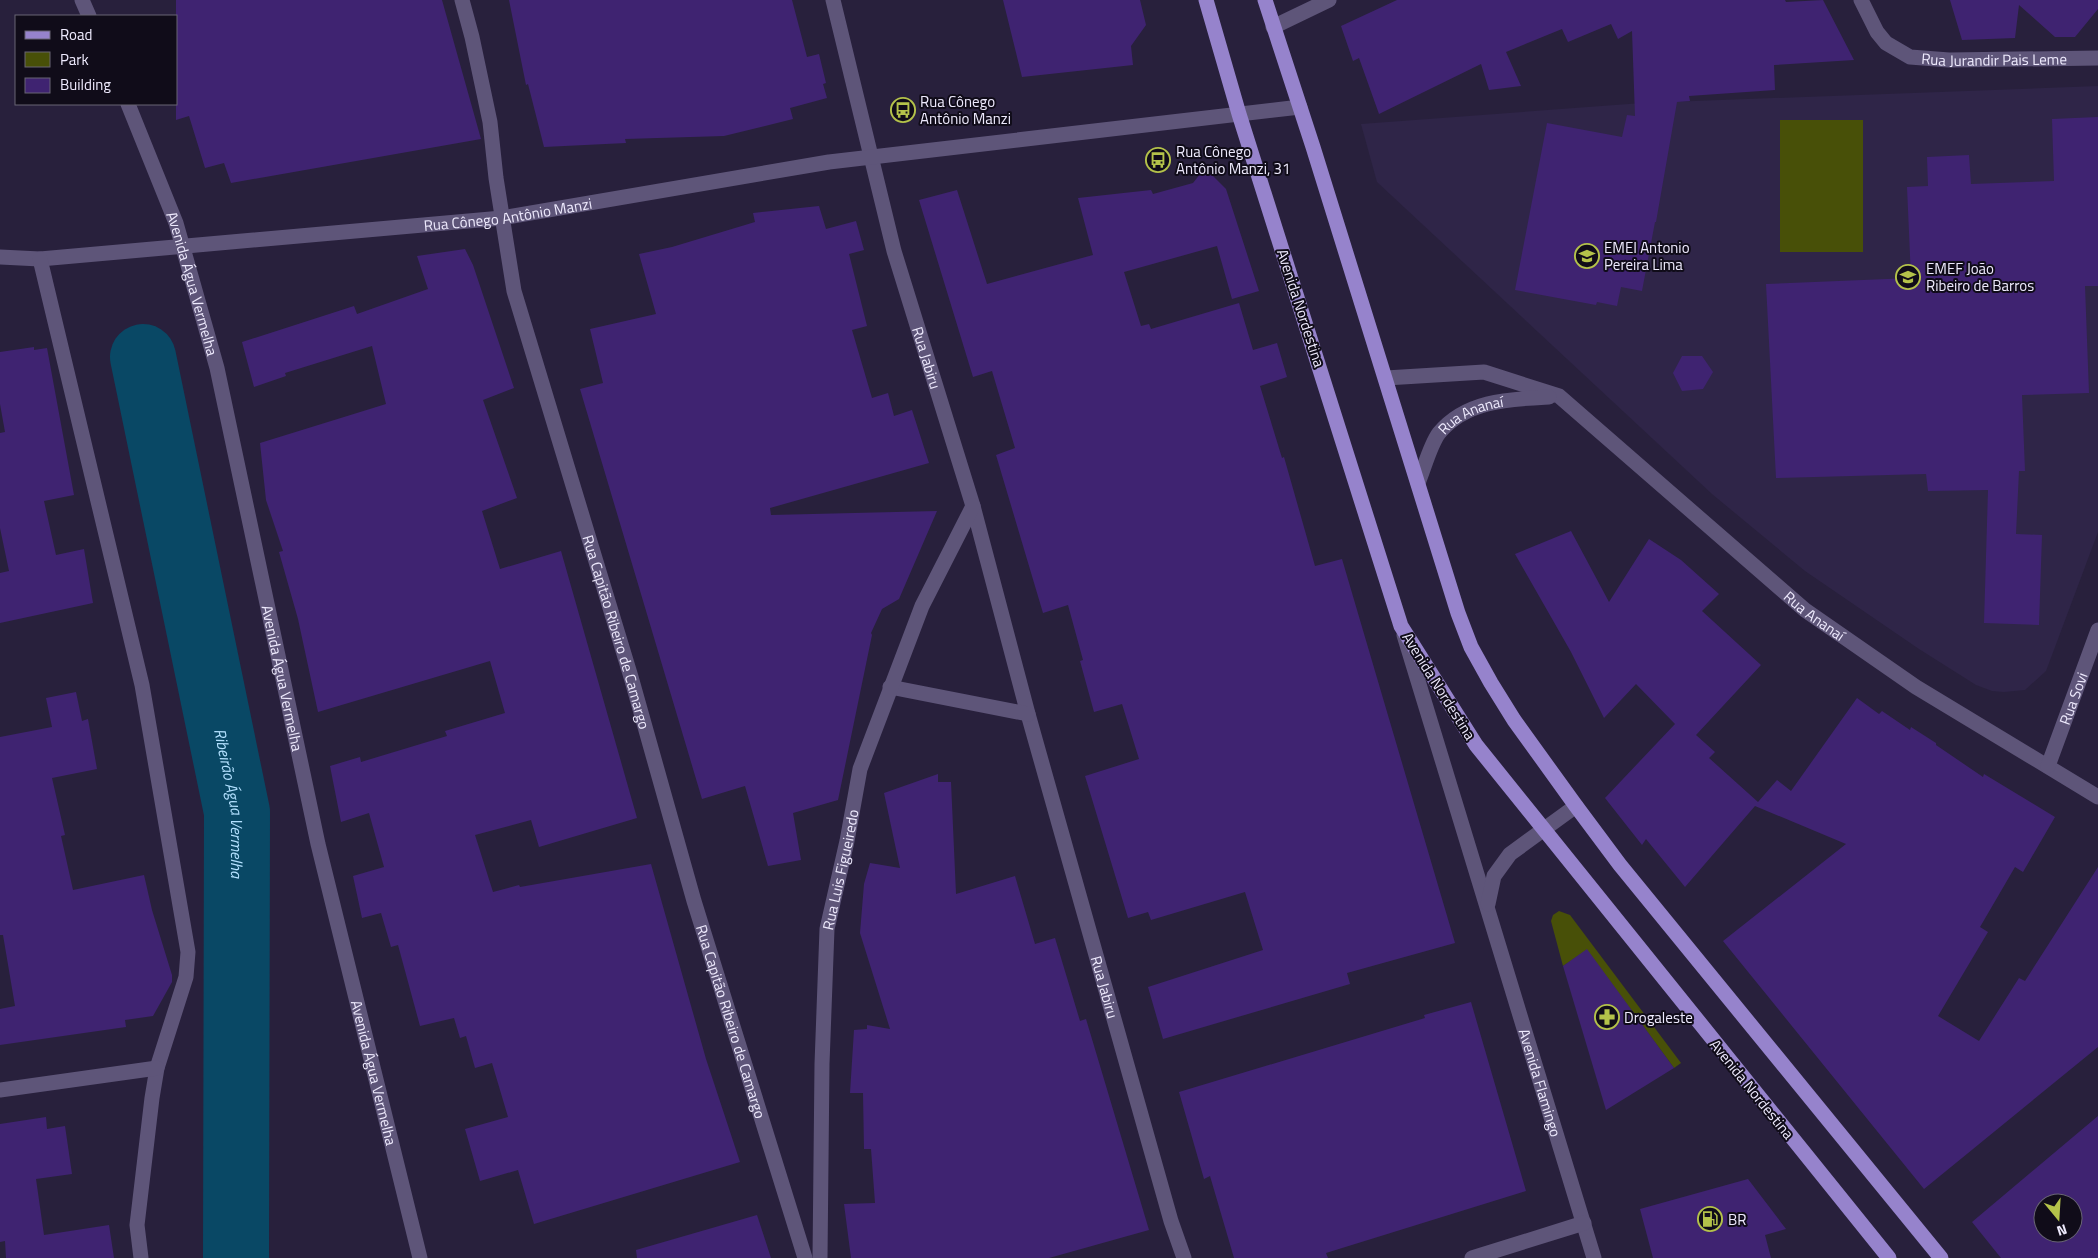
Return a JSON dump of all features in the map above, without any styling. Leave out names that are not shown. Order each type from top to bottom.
[{"type":"main road","name":"Avenida Nordestina","points":[[1206,0],[1239,114],[1401,626],[1476,745],[1889,1258]]},
{"type":"main road","points":[[1265,0],[1386,378],[1458,613],[1471,647],[1514,720],[1620,865],[1941,1258]]},
{"type":"street","points":[[82,0],[90,15]]},
{"type":"street","name":"Rua Capitão Ribeiro de Camargo","points":[[462,0],[490,122],[502,218],[514,291],[631,677],[694,902],[805,1258]]},
{"type":"street","name":"Rua Jabiru","points":[[833,0],[894,251],[973,506],[1028,714],[1166,1202],[1184,1258]]},
{"type":"street","points":[[1273,27],[1329,0]]},
{"type":"street","name":"Rua Jurandir Pais Leme","points":[[1861,0],[1877,32],[1886,43],[1910,57],[1949,60],[2098,58]]},
{"type":"street","name":"Avenida Água Vermelha","points":[[128,105],[184,248],[217,368],[318,844],[420,1258]]},
{"type":"street","name":"Rua Cônego Antônio Manzi","points":[[0,258],[40,259],[184,248],[502,218],[870,156],[1300,107]]},
{"type":"street","points":[[40,259],[142,685],[188,952],[186,977],[157,1068],[152,1098],[137,1225],[141,1258]]},
{"type":"street","name":"Rua Cônego Antônio Manzi","points":[[0,268],[40,259]]},
{"type":"street","name":"Rua Ananaí","points":[[1386,378],[1484,372],[1559,396],[1805,610],[1916,687],[2098,797]]},
{"type":"street","name":"Rua Ananaí","points":[[1418,483],[1439,434],[1460,414],[1474,406],[1517,398],[1559,396]]},
{"type":"street","name":"Rua Luis Figueiredo","points":[[820,1258],[822,1064],[827,929],[847,841],[860,769],[922,606],[973,506]]},
{"type":"street","name":"Avenida Flamingo","points":[[1401,626],[1488,905],[1594,1258]]},
{"type":"street","name":"Rua Sovi","points":[[2048,766],[2098,630]]},
{"type":"street","points":[[890,687],[1028,714]]},
{"type":"street","name":"Avenida Flamingo","points":[[1488,905],[1494,876],[1510,854],[1576,806]]},
{"type":"street","points":[[0,1090],[157,1068]]},
{"type":"street","points":[[1472,1258],[1584,1223]]},
{"type":"shaded area","name":"EMEF João Ribeiro de Barros","points":[[2098,86],[2098,532],[2046,671],[2025,690],[2004,692],[1992,691],[1976,685],[1919,649],[1805,571],[1712,494],[1377,182],[1361,124],[1642,103]]},
{"type":"green space","points":[[1780,120],[1863,120],[1863,252],[1780,252]]},
{"type":"green space","points":[[1559,911],[1570,915],[1681,1063],[1674,1068],[1587,950],[1563,966],[1551,921],[1553,915]]},
{"type":"building","points":[[176,0],[442,0],[481,139],[231,183],[224,163],[205,168],[189,116],[176,120],[176,105],[178,105],[178,15],[176,15]]},
{"type":"building","points":[[509,0],[792,0],[807,57],[819,54],[826,83],[823,84],[827,98],[790,108],[793,119],[724,136],[625,139],[626,143],[544,147],[528,84],[526,85]]},
{"type":"building","points":[[1003,0],[1140,0],[1146,25],[1131,46],[1133,65],[1022,77]]},
{"type":"building","points":[[1397,0],[1785,0],[1786,2],[1823,0],[1854,60],[1774,65],[1775,90],[1689,96],[1690,101],[1677,102],[1642,291],[1621,287],[1617,306],[1597,302],[1596,305],[1515,290],[1547,123],[1622,137],[1627,115],[1635,116],[1632,31],[1618,39],[1611,24],[1568,42],[1562,29],[1506,52],[1521,86],[1489,90],[1481,64],[1379,114],[1359,58],[1353,61],[1341,26]]},
{"type":"building","points":[[1950,0],[2098,0],[2098,9],[2075,37],[2055,37],[2019,5],[2015,38],[1962,40]]},
{"type":"building","points":[[2098,117],[2098,286],[2085,286],[2089,393],[2022,395],[2025,471],[2019,471],[2016,534],[2042,535],[2039,625],[1984,623],[1988,490],[1928,491],[1926,474],[1776,478],[1766,284],[1911,278],[1907,187],[1928,186],[1927,157],[1969,155],[1971,184],[2054,181],[2052,119]]},
{"type":"building","points":[[1205,168],[1226,189],[1259,291],[1232,299],[1217,246],[1124,272],[1141,326],[1149,324],[1151,329],[1239,303],[1253,350],[1277,343],[1287,377],[1260,386],[1282,458],[1284,457],[1315,566],[1342,559],[1455,943],[1347,973],[1350,984],[1163,1039],[1148,987],[1263,950],[1245,892],[1151,920],[1148,912],[1128,918],[1085,776],[1139,759],[1122,704],[1094,712],[1080,661],[1083,660],[1068,605],[1043,613],[996,455],[1015,448],[992,371],[973,377],[919,200],[957,190],[987,284],[1093,255],[1078,198],[1151,190],[1153,194],[1193,183]]},
{"type":"building","points":[[819,206],[826,229],[856,221],[864,250],[849,254],[867,326],[852,330],[872,398],[888,393],[894,416],[912,410],[929,463],[770,508],[771,515],[937,511],[899,599],[882,609],[871,633],[838,800],[793,813],[801,860],[768,866],[745,786],[702,799],[580,389],[603,383],[590,329],[656,314],[639,254],[672,247],[755,222],[753,213]]},
{"type":"building","points":[[465,249],[473,265],[514,388],[483,400],[517,498],[482,511],[500,569],[561,551],[637,818],[539,847],[531,820],[475,835],[493,892],[519,885],[520,887],[651,864],[706,1059],[740,1162],[534,1224],[518,1170],[480,1181],[465,1129],[508,1117],[492,1063],[475,1068],[466,1036],[460,1038],[454,1018],[420,1026],[398,945],[391,947],[381,913],[362,918],[353,876],[384,867],[369,813],[341,822],[330,766],[360,757],[361,762],[447,736],[445,731],[505,713],[490,661],[318,712],[298,619],[279,552],[283,551],[266,500],[260,443],[386,404],[372,346],[285,373],[286,376],[254,387],[242,342],[354,306],[357,314],[428,289],[417,256]]},
{"type":"building","points":[[34,347],[34,350],[47,348],[74,495],[44,501],[56,555],[84,549],[93,603],[0,623],[0,573],[9,571],[0,528],[0,433],[5,432],[0,404],[0,352]]},
{"type":"building","points":[[1682,356],[1702,356],[1713,372],[1703,389],[1682,391],[1673,373]]},
{"type":"building","points":[[1571,531],[1609,602],[1649,539],[1681,560],[1719,594],[1702,611],[1761,665],[1696,735],[1715,752],[1709,758],[1758,802],[1777,780],[1791,791],[1857,698],[1879,714],[1882,711],[1910,730],[1911,727],[1983,777],[1984,774],[2055,817],[2023,872],[2015,867],[1980,927],[1988,932],[1938,1016],[1979,1041],[2019,978],[2025,981],[2098,867],[2098,1047],[1924,1189],[1723,941],[1846,844],[1755,806],[1685,887],[1646,839],[1642,845],[1605,798],[1675,724],[1636,684],[1604,718],[1571,652],[1515,554]]},
{"type":"building","points":[[76,692],[82,721],[88,719],[97,769],[52,778],[65,835],[61,836],[73,890],[144,875],[152,910],[172,975],[172,982],[153,1016],[125,1020],[126,1027],[0,1045],[0,1009],[15,1006],[3,935],[0,935],[0,737],[52,727],[46,698]]},
{"type":"building","points":[[938,774],[938,782],[951,782],[956,894],[1015,876],[1035,944],[1055,938],[1080,1021],[1086,1019],[1149,1230],[1049,1258],[851,1258],[844,1204],[875,1203],[871,1149],[864,1149],[863,1093],[850,1093],[854,1030],[867,1029],[867,1025],[890,1029],[860,933],[864,884],[870,863],[900,868],[884,793]]},
{"type":"building","name":"Drogaleste","points":[[1587,949],[1674,1068],[1606,1110],[1563,966]]},
{"type":"building","points":[[1471,1002],[1526,1191],[1326,1253],[1328,1258],[1234,1258],[1210,1176],[1204,1179],[1179,1092],[1425,1018],[1424,1015]]},
{"type":"building","points":[[2098,1116],[2098,1258],[2001,1258],[1972,1222]]},
{"type":"building","points":[[46,1117],[47,1129],[65,1126],[72,1174],[36,1179],[44,1235],[109,1225],[114,1258],[6,1258],[5,1241],[0,1242],[0,1124]]},
{"type":"building","name":"BR","points":[[1748,1179],[1786,1229],[1765,1235],[1771,1258],[1653,1258],[1640,1209]]},
{"type":"building","points":[[757,1215],[771,1258],[637,1258],[636,1250]]},
{"type":"waterway","name":"Ribeirão Água Vermelha","points":[[143,357],[237,812],[236,1258]]},
{"type":"place","name":"Rua Cônego Antônio Manzi","points":[[903,110]]},
{"type":"place","name":"Rua Cônego Antônio Manzi, 31","points":[[1158,160]]},
{"type":"place","name":"EMEI Antonio Pereira Lima","points":[[1587,256]]},
{"type":"place","name":"EMEF João Ribeiro de Barros","points":[[1908,277]]},
{"type":"place","name":"Drogaleste","points":[[1607,1017]]},
{"type":"place","name":"BR","points":[[1710,1219]]}]
